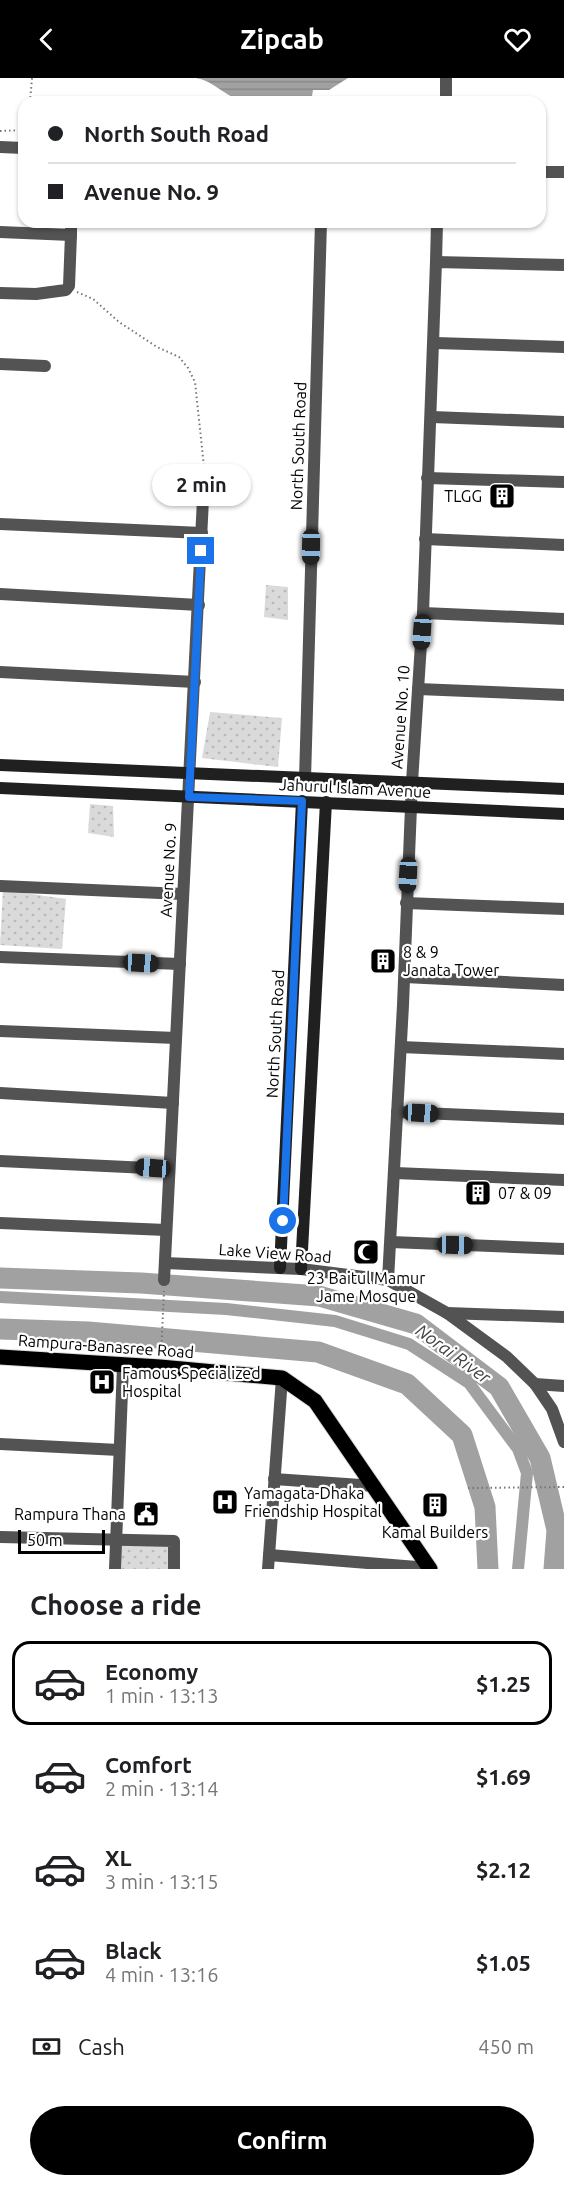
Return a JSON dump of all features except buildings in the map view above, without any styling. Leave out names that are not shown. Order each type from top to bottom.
[{"type":"main road","name":"Rampura-Banasree Road","points":[[0,1357],[123,1366],[160,1366],[282,1378]]},
{"type":"main road","points":[[282,1378],[315,1401],[430,1568]]},
{"type":"street","points":[[446,78],[446,96]]},
{"type":"street","points":[[0,147],[18,148]]},
{"type":"street","points":[[546,172],[564,172]]},
{"type":"street","points":[[0,293],[36,294],[66,290],[69,286],[71,228]]},
{"type":"street","name":"North South Road","points":[[305,779],[321,228]]},
{"type":"street","name":"Avenue No. 10","points":[[388,1280],[405,977],[412,782],[423,614],[435,343],[437,228]]},
{"type":"street","points":[[0,232],[70,235]]},
{"type":"street","points":[[436,262],[564,265]]},
{"type":"street","points":[[435,343],[564,347]]},
{"type":"street","points":[[0,364],[45,366]]},
{"type":"street","points":[[432,417],[564,422]]},
{"type":"street","points":[[428,478],[564,482]]},
{"type":"street","name":"Avenue No. 9","points":[[164,1280],[204,479]]},
{"type":"street","points":[[0,524],[202,533]]},
{"type":"street","points":[[425,539],[564,545]]},
{"type":"street","points":[[0,594],[198,605]]},
{"type":"street","points":[[423,614],[564,619]]},
{"type":"street","points":[[0,672],[195,682]]},
{"type":"street","points":[[418,689],[564,695]]},
{"type":"street","name":"Jahurul Islam Avenue","points":[[0,765],[564,789]]},
{"type":"street","name":"Jahurul Islam Avenue","points":[[0,788],[564,814]]},
{"type":"street","name":"North South Road","points":[[280,1268],[302,801]]},
{"type":"street","points":[[302,1269],[326,802]]},
{"type":"street","points":[[0,885],[183,894]]},
{"type":"street","points":[[406,903],[564,909]]},
{"type":"street","points":[[0,957],[180,964]]},
{"type":"street","points":[[405,977],[564,985]]},
{"type":"street","points":[[0,1030],[176,1038]]},
{"type":"street","points":[[401,1047],[564,1054]]},
{"type":"street","points":[[0,1093],[172,1102]]},
{"type":"street","points":[[397,1112],[564,1119]]},
{"type":"street","points":[[0,1161],[169,1169]]},
{"type":"street","points":[[395,1173],[564,1180]]},
{"type":"street","points":[[0,1223],[166,1230]]},
{"type":"street","points":[[391,1238],[564,1249]]},
{"type":"street","name":"Lake View Road","points":[[165,1263],[302,1269],[388,1280],[447,1313],[507,1357],[535,1384],[552,1409],[564,1442]]},
{"type":"street","points":[[447,1313],[564,1317]]},
{"type":"street","points":[[115,1569],[123,1366]]},
{"type":"street","points":[[268,1569],[282,1378]]},
{"type":"street","points":[[535,1384],[564,1386]]},
{"type":"street","points":[[0,1444],[119,1450]]},
{"type":"street","points":[[274,1479],[375,1486]]},
{"type":"street","points":[[0,1537],[174,1541],[174,1569]]},
{"type":"street","points":[[269,1556],[430,1568]]},
{"type":"path","points":[[30,96],[32,78]]},
{"type":"path","points":[[0,131],[18,130]]},
{"type":"path","points":[[66,290],[81,293],[93,299],[119,322],[178,357],[188,368],[195,382],[204,479]]},
{"type":"path","points":[[160,1366],[164,1280]]},
{"type":"path","points":[[468,1488],[563,1487]]},
{"type":"shaded area","points":[[196,78],[348,78],[329,90],[313,90],[312,96],[232,96],[208,82]]},
{"type":"shaded area","points":[[266,585],[288,587],[288,620],[264,617]]},
{"type":"shaded area","points":[[210,712],[282,718],[278,767],[202,758]]},
{"type":"shaded area","points":[[90,804],[113,806],[114,837],[88,833]]},
{"type":"shaded area","points":[[3,890],[66,899],[62,949],[0,945]]},
{"type":"shaded area","points":[[116,1536],[179,1538],[176,1569],[115,1569]]},
{"type":"waterway","name":"Norai River","points":[[0,1278],[141,1283],[319,1296],[416,1324],[499,1387],[540,1458],[557,1530],[554,1569]]},
{"type":"waterway","name":"Norai River","points":[[0,1297],[226,1309],[335,1321],[409,1344],[469,1383],[518,1449],[527,1473],[518,1569]]},
{"type":"waterway","name":"Norai River","points":[[0,1329],[88,1332],[318,1352],[407,1384],[462,1435],[485,1507],[488,1569]]},
{"type":"place","name":"TLGG","points":[[502,496]]},
{"type":"place","name":"8 & 9 Janata Tower","points":[[383,961]]},
{"type":"place","name":"07 & 09","points":[[478,1193]]},
{"type":"place","name":"23 Baitul Mamur Jame Mosque","points":[[366,1252]]},
{"type":"place","name":"Famous Specialized Hospital","points":[[102,1382]]},
{"type":"place","name":"Yamagata-Dhaka Friendship Hospital","points":[[225,1502]]},
{"type":"place","name":"Kamal Builders","points":[[435,1505]]},
{"type":"place","name":"Rampura Thana","points":[[146,1514]]},
{"type":"route","points":[[201,551],[189,797],[302,801],[283,1221]]}]
